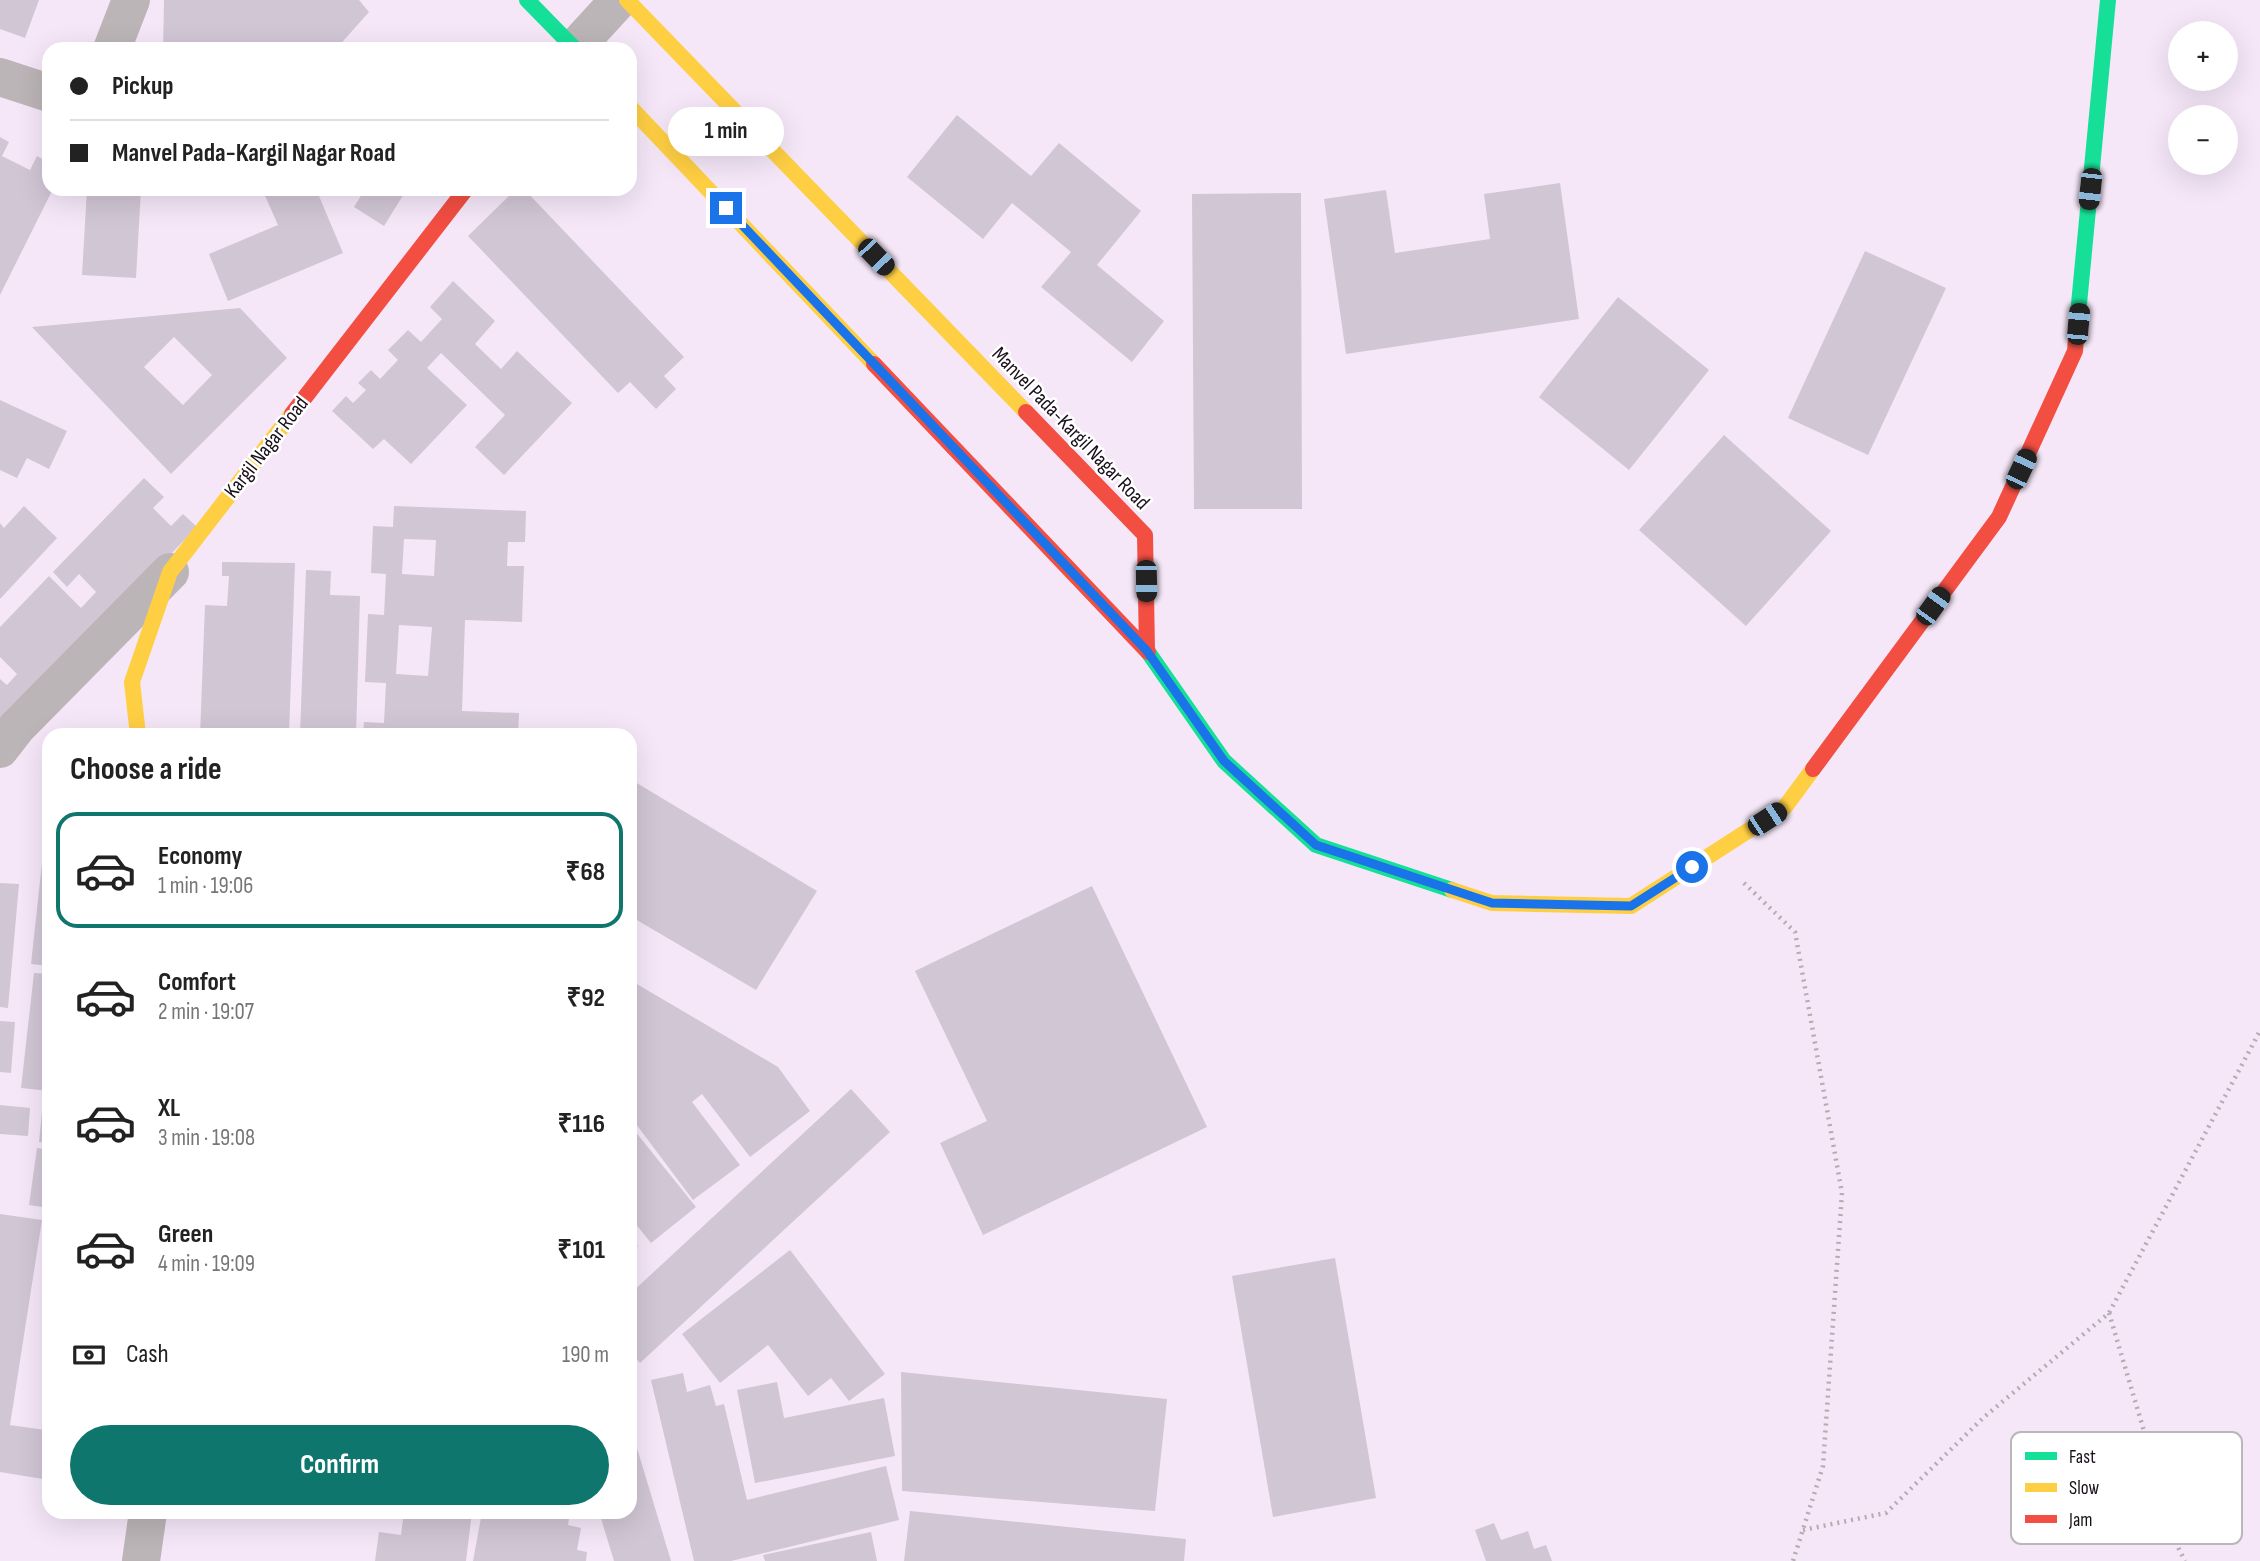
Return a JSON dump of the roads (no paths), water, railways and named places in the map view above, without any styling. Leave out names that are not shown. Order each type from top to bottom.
[{"type":"street","points":[[115,42],[131,0]]},
{"type":"street","points":[[527,0],[567,42]]},
{"type":"street","points":[[580,42],[619,0]]},
{"type":"street","name":"Manvel Pada-Kargil Nagar Road","points":[[627,0],[1145,535],[1147,651]]},
{"type":"street","points":[[637,114],[1147,651],[1224,761],[1316,845],[1492,903],[1631,906],[1785,807],[1999,517],[2075,351],[2108,0]]},
{"type":"street","points":[[0,77],[42,91]]},
{"type":"street","name":"Kargil Nagar Road","points":[[137,728],[132,682],[170,572],[461,196]]},
{"type":"street","points":[[0,749],[18,727],[170,572]]},
{"type":"street","points":[[141,1561],[147,1519]]}]
